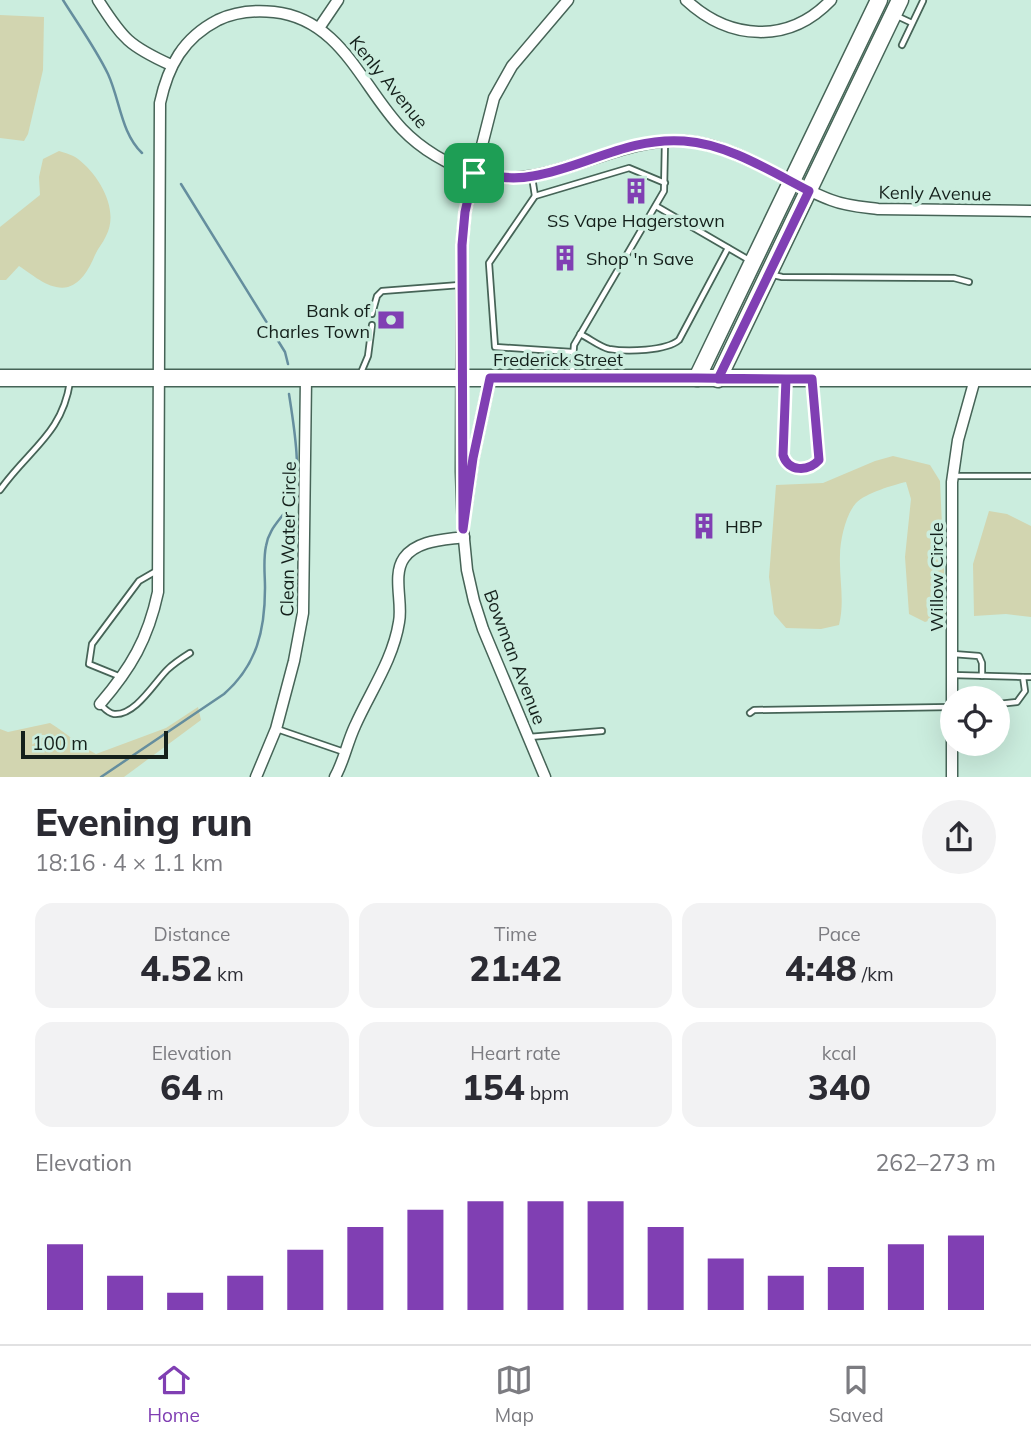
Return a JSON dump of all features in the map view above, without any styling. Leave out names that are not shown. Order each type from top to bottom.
[{"type":"main road","points":[[697,378],[879,0]]},
{"type":"main road","points":[[718,379],[897,7]]},
{"type":"main road","points":[[744,326],[740,313],[760,271],[752,262]]},
{"type":"main road","name":"Frederick Street","points":[[0,378],[1031,378]]},
{"type":"street","points":[[98,0],[132,46],[172,65]]},
{"type":"street","points":[[319,27],[338,0]]},
{"type":"street","name":"Bowman Avenue","points":[[545,777],[474,601],[467,570],[463,533],[463,225],[494,98],[502,81],[568,0]]},
{"type":"street","points":[[686,0],[711,20],[743,31],[765,32],[805,20],[831,0]]},
{"type":"street","name":"Kenly Avenue","points":[[100,704],[137,656],[153,617],[159,569],[159,114],[164,83],[172,65],[194,34],[208,25],[258,5],[319,27],[346,54],[401,128],[433,154],[474,173],[507,178],[532,177],[628,146],[665,141],[707,145],[728,151],[809,191],[853,206],[878,209],[1031,211]]},
{"type":"street","name":"Clean Water Circle","points":[[256,777],[276,729],[295,661],[303,613],[306,378]]},
{"type":"street","points":[[335,777],[395,642],[400,619],[400,566],[415,548],[463,533],[473,458],[490,378]]},
{"type":"street","name":"Willow Circle","points":[[952,686],[953,476],[958,440],[975,379]]},
{"type":"street","name":"Willow Circle","points":[[952,756],[952,777]]},
{"type":"lane","points":[[902,46],[923,1]]},
{"type":"lane","points":[[897,7],[912,23]]},
{"type":"lane","points":[[572,378],[572,352],[580,334],[664,191],[665,141]]},
{"type":"lane","points":[[572,352],[495,347],[489,263],[535,196],[629,168],[665,183]]},
{"type":"lane","points":[[532,177],[535,196]]},
{"type":"lane","points":[[656,206],[752,262]]},
{"type":"lane","points":[[580,334],[607,349],[657,349],[673,345],[679,340],[728,248]]},
{"type":"lane","points":[[769,273],[782,277],[954,278],[969,282]]},
{"type":"lane","points":[[372,314],[377,296],[390,289],[462,285]]},
{"type":"lane","points":[[359,377],[368,356],[372,325]]},
{"type":"lane","points":[[0,490],[55,426],[67,399],[70,377]]},
{"type":"lane","points":[[786,379],[783,455],[791,467],[800,468],[815,465],[820,453],[812,379]]},
{"type":"lane","points":[[953,476],[1031,476]]},
{"type":"lane","points":[[122,678],[89,664],[92,644],[139,581],[159,569]]},
{"type":"lane","points":[[100,704],[109,713],[116,715],[125,712],[135,705],[170,667],[190,653]]},
{"type":"lane","points":[[952,654],[979,656],[982,676]]},
{"type":"lane","points":[[952,675],[1031,677]]},
{"type":"lane","points":[[1010,703],[1017,702],[1025,691],[1023,677]]},
{"type":"lane","points":[[750,713],[754,710],[940,707]]},
{"type":"lane","points":[[276,729],[344,752]]},
{"type":"lane","points":[[528,737],[602,731]]},
{"type":"green space","points":[[0,15],[44,17],[43,70],[24,141],[0,138]]},
{"type":"green space","points":[[59,151],[78,159],[100,184],[109,204],[110,226],[106,236],[85,274],[73,285],[55,287],[19,266],[6,280],[0,280],[0,227],[40,195],[39,177],[43,159]]},
{"type":"green space","points":[[893,456],[930,465],[940,481],[946,615],[925,622],[909,614],[905,557],[911,499],[906,482],[866,496],[856,503],[849,514],[840,549],[842,607],[839,625],[821,629],[786,628],[774,614],[769,577],[776,485],[823,483]]},
{"type":"green space","points":[[989,511],[1007,514],[1031,526],[1031,617],[1006,614],[974,616],[973,564]]},
{"type":"green space","points":[[198,707],[201,720],[124,777],[0,777],[0,729],[8,732],[50,723],[96,754],[166,728]]},
{"type":"waterway","points":[[63,0],[103,65],[125,126],[142,153]]},
{"type":"waterway","points":[[181,184],[285,352],[288,364]]},
{"type":"waterway","points":[[101,777],[224,694],[251,659],[257,646],[263,618],[268,539],[292,500],[297,477],[289,394]]},
{"type":"place","name":"SS Vape Hagerstown","points":[[636,191]]},
{"type":"place","name":"Shop 'n Save","points":[[565,258]]},
{"type":"place","name":"Bank of Charles Town","points":[[391,320]]},
{"type":"place","name":"HBP","points":[[704,526]]},
{"type":"route","points":[[474,173],[465,212],[462,245],[463,529],[473,458],[490,378],[697,378],[718,379],[786,379],[785,461],[791,467],[808,468],[815,465],[820,453],[812,379],[786,379],[718,379],[809,191],[728,151],[686,141],[648,142],[628,146],[535,176],[496,177],[474,173]]}]
